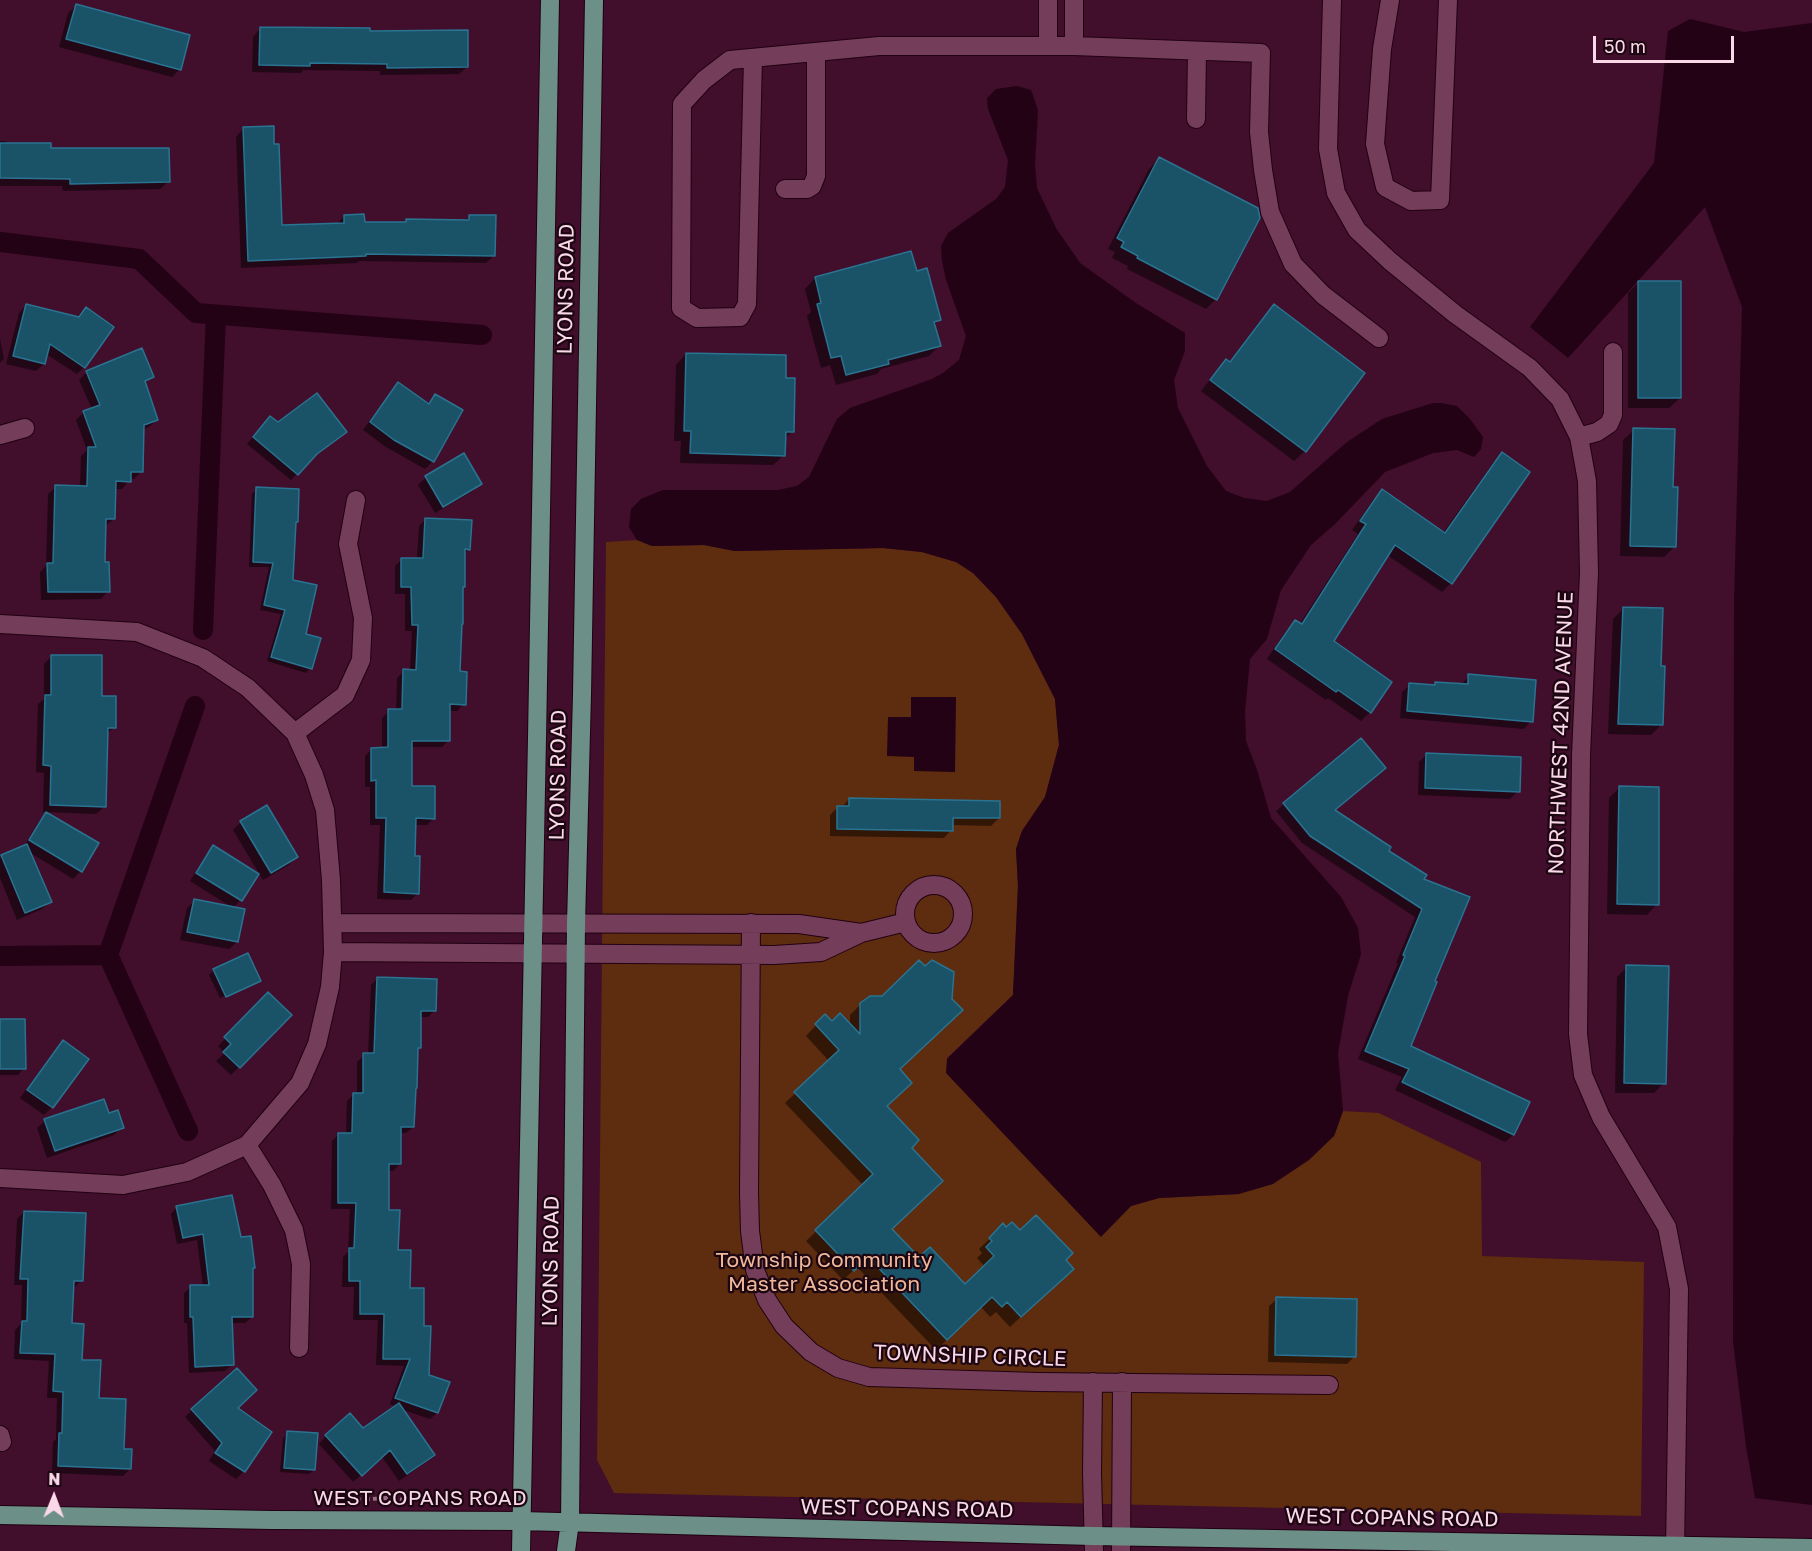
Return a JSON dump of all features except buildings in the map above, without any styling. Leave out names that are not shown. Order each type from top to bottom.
[{"type":"main road","name":"LYONS ROAD","points":[[521,1551],[538,715],[549,0]]},
{"type":"main road","name":"LYONS ROAD","points":[[566,1551],[570,1522],[576,924],[594,0]]},
{"type":"main road","name":"WEST COPANS ROAD","points":[[0,1515],[570,1522],[1121,1544],[1812,1548]]},
{"type":"street","points":[[1048,0],[1048,45]]},
{"type":"street","points":[[1074,0],[1074,46]]},
{"type":"street","name":"NORTHWEST 42ND AVENUE","points":[[1332,0],[1328,149],[1336,193],[1357,230],[1390,261],[1455,314],[1530,368],[1560,399],[1579,437],[1587,481],[1589,573],[1581,755],[1578,1034],[1583,1075],[1601,1117],[1667,1227],[1679,1289],[1675,1548]]},
{"type":"street","points":[[1390,0],[1382,50],[1375,144],[1385,187],[1411,201],[1440,200],[1448,0]]},
{"type":"street","points":[[753,58],[747,304],[740,318],[697,318],[681,308],[682,104],[704,80],[730,60],[879,46],[1048,45],[1261,53],[1259,132],[1270,212],[1293,264],[1323,295],[1379,338]]},
{"type":"street","points":[[1196,119],[1197,51]]},
{"type":"street","points":[[785,189],[807,189],[812,186],[816,176],[816,52]]},
{"type":"street","points":[[1579,437],[1597,432],[1609,424],[1613,415],[1613,352]]},
{"type":"street","points":[[0,435],[25,429]]},
{"type":"street","points":[[295,733],[345,695],[361,660],[363,618],[348,544],[356,500]]},
{"type":"street","points":[[0,624],[137,632],[203,658],[248,688],[295,733],[315,774],[325,810],[331,880],[333,952],[330,987],[313,1054],[300,1083],[247,1145],[187,1172],[123,1185],[0,1178]]},
{"type":"street","points":[[333,952],[751,956],[821,952],[861,933],[906,922]]},
{"type":"street","points":[[332,923],[751,923],[799,924],[861,933]]},
{"type":"street","name":"TOWNSHIP CIRCLE","points":[[751,923],[750,1231],[755,1270],[767,1300],[784,1326],[811,1352],[838,1368],[868,1377],[1329,1385]]},
{"type":"street","points":[[247,1145],[272,1185],[294,1230],[301,1264],[299,1348]]},
{"type":"street","points":[[1093,1382],[1093,1543]]},
{"type":"street","points":[[1121,1544],[1122,1382]]},
{"type":"green space","name":"Township Community Master Association","points":[[637,540],[652,546],[704,545],[735,551],[883,548],[922,552],[956,562],[973,573],[996,597],[1022,634],[1055,699],[1059,745],[1045,797],[1022,831],[1016,849],[1018,886],[1013,995],[947,1058],[1100,1236],[1131,1206],[1159,1198],[1239,1194],[1334,1136],[1343,1111],[1379,1113],[1481,1162],[1482,1256],[1644,1262],[1641,1516],[614,1493],[597,1460],[606,542]]},
{"type":"shaded area","points":[[1690,19],[1744,32],[1812,23],[1812,1505],[1755,1498],[1733,1341],[1734,602],[1742,307],[1705,207],[1568,358],[1530,327],[1654,163],[1668,31]]},
{"type":"shaded area","points":[[1017,86],[1031,90],[1038,110],[1035,164],[1037,188],[1056,228],[1080,263],[1136,303],[1185,333],[1185,351],[1174,380],[1178,408],[1207,466],[1226,491],[1244,498],[1267,501],[1290,492],[1347,442],[1382,419],[1433,403],[1457,406],[1483,437],[1481,449],[1474,457],[1457,450],[1433,453],[1385,472],[1335,524],[1311,545],[1281,590],[1267,639],[1250,659],[1245,711],[1246,741],[1271,818],[1341,897],[1358,928],[1361,954],[1348,996],[1338,1053],[1343,1111],[1334,1136],[1309,1160],[1273,1184],[1239,1194],[1159,1198],[1131,1206],[1101,1237],[946,1073],[947,1059],[1013,995],[1018,886],[1016,849],[1022,831],[1045,797],[1059,745],[1055,699],[1022,634],[996,597],[973,573],[956,562],[922,552],[883,548],[735,551],[704,545],[652,546],[637,540],[629,527],[631,509],[641,499],[663,490],[778,490],[797,486],[809,477],[837,419],[850,408],[932,379],[959,360],[966,336],[946,280],[941,246],[948,233],[996,199],[1005,187],[1008,160],[988,109],[987,98],[996,89]]},
{"type":"shaded area","points":[[911,697],[956,697],[955,772],[914,771],[914,757],[887,756],[888,717],[911,717]]},
{"type":"waterway","points":[[0,242],[139,259],[196,313],[482,335]]},
{"type":"waterway","points":[[203,630],[216,315]]},
{"type":"waterway","points":[[108,955],[195,706]]},
{"type":"waterway","points":[[0,956],[108,955],[188,1131]]}]
